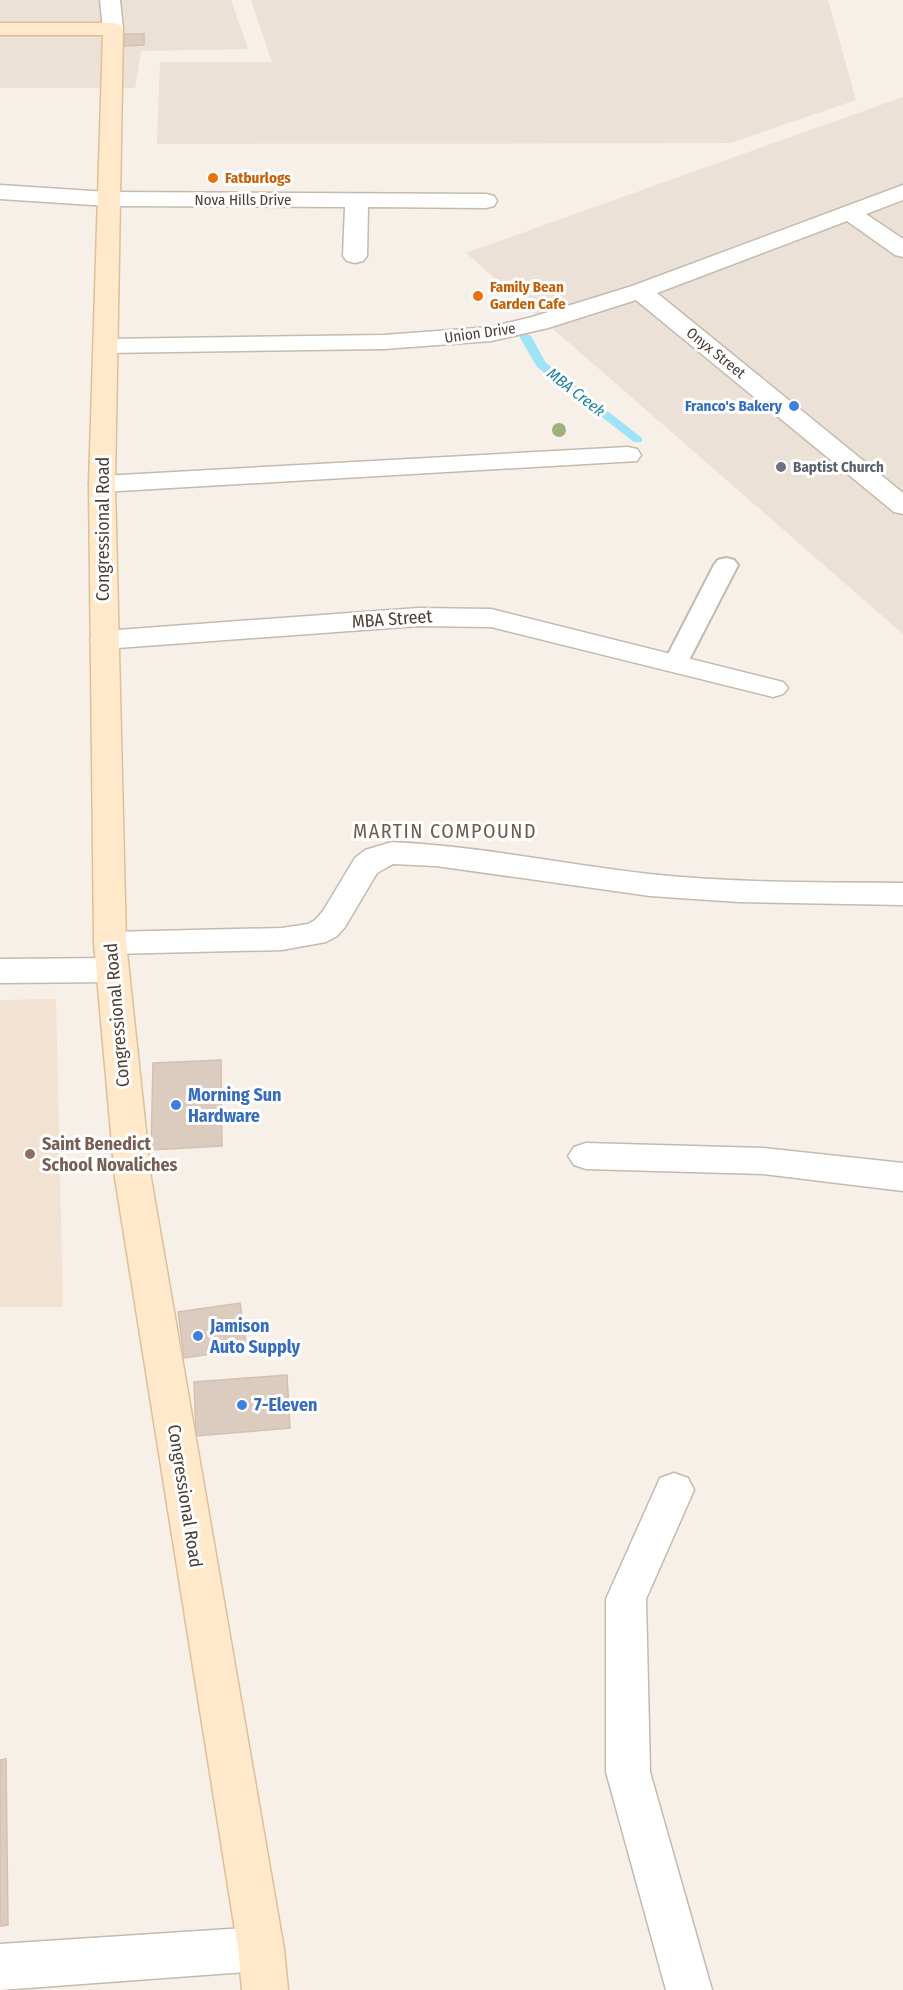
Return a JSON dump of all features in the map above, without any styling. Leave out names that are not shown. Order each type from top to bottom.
[{"type":"main road","points":[[0,28],[113,28]]},
{"type":"main road","name":"Congressional Road","points":[[113,28],[102,484],[112,956],[133,1178],[263,1969]]},
{"type":"street","points":[[110,0],[113,28]]},
{"type":"street","name":"Nova Hills Drive","points":[[0,192],[108,199],[486,201]]},
{"type":"street","name":"Union Drive","points":[[106,346],[384,342],[491,334],[539,323],[640,291],[903,192]]},
{"type":"street","points":[[355,256],[357,200]]},
{"type":"street","points":[[849,212],[903,250]]},
{"type":"street","name":"Onyx Street","points":[[640,291],[903,506]]},
{"type":"street","points":[[102,484],[628,455]]},
{"type":"street","name":"MBA Street","points":[[104,640],[462,615],[491,618],[773,687]]},
{"type":"street","points":[[0,972],[112,956],[315,934],[326,928],[334,919],[366,866],[376,858],[392,853],[436,855],[650,885],[739,891],[903,894]]},
{"type":"street","points":[[586,1156],[763,1161],[903,1177]]},
{"type":"street","points":[[674,1490],[627,1599],[628,1772],[689,1990]]},
{"type":"street","points":[[0,1967],[263,1969]]},
{"type":"lane","points":[[676,662],[726,565]]},
{"type":"shaded area","points":[[0,0],[231,0],[248,49],[141,51],[135,88],[0,88]]},
{"type":"shaded area","points":[[251,0],[828,0],[856,100],[730,143],[157,144],[160,62],[272,62]]},
{"type":"shaded area","points":[[903,97],[903,634],[466,253]]},
{"type":"shaded area","name":"Saint Benedict School Novaliches","points":[[56,999],[63,1307],[0,1307],[0,1000]]},
{"type":"building","points":[[124,34],[144,34],[144,45],[124,46]]},
{"type":"building","points":[[221,1060],[222,1146],[151,1150],[153,1063]]},
{"type":"building","points":[[240,1303],[247,1349],[184,1358],[178,1312]]},
{"type":"building","name":"7-Eleven","points":[[287,1375],[290,1428],[196,1436],[194,1382]]},
{"type":"building","points":[[6,1759],[8,1925],[0,1926],[0,1760]]},
{"type":"waterway","name":"MBA Creek","points":[[525,336],[541,365],[638,440]]},
{"type":"place","name":"Fatburlogs","points":[[213,178]]},
{"type":"place","name":"Family Bean Garden Cafe","points":[[478,296]]},
{"type":"place","name":"Franco's Bakery","points":[[794,406]]},
{"type":"place","name":"Baptist Church","points":[[781,467]]},
{"type":"place","name":"Morning Sun Hardware","points":[[176,1105]]},
{"type":"place","name":"Saint Benedict School Novaliches","points":[[30,1154]]},
{"type":"place","name":"Jamison Auto Supply","points":[[198,1336]]},
{"type":"place","name":"7-Eleven","points":[[242,1405]]},
{"type":"district","name":"MARTIN COMPOUND","points":[[445,831]]}]
